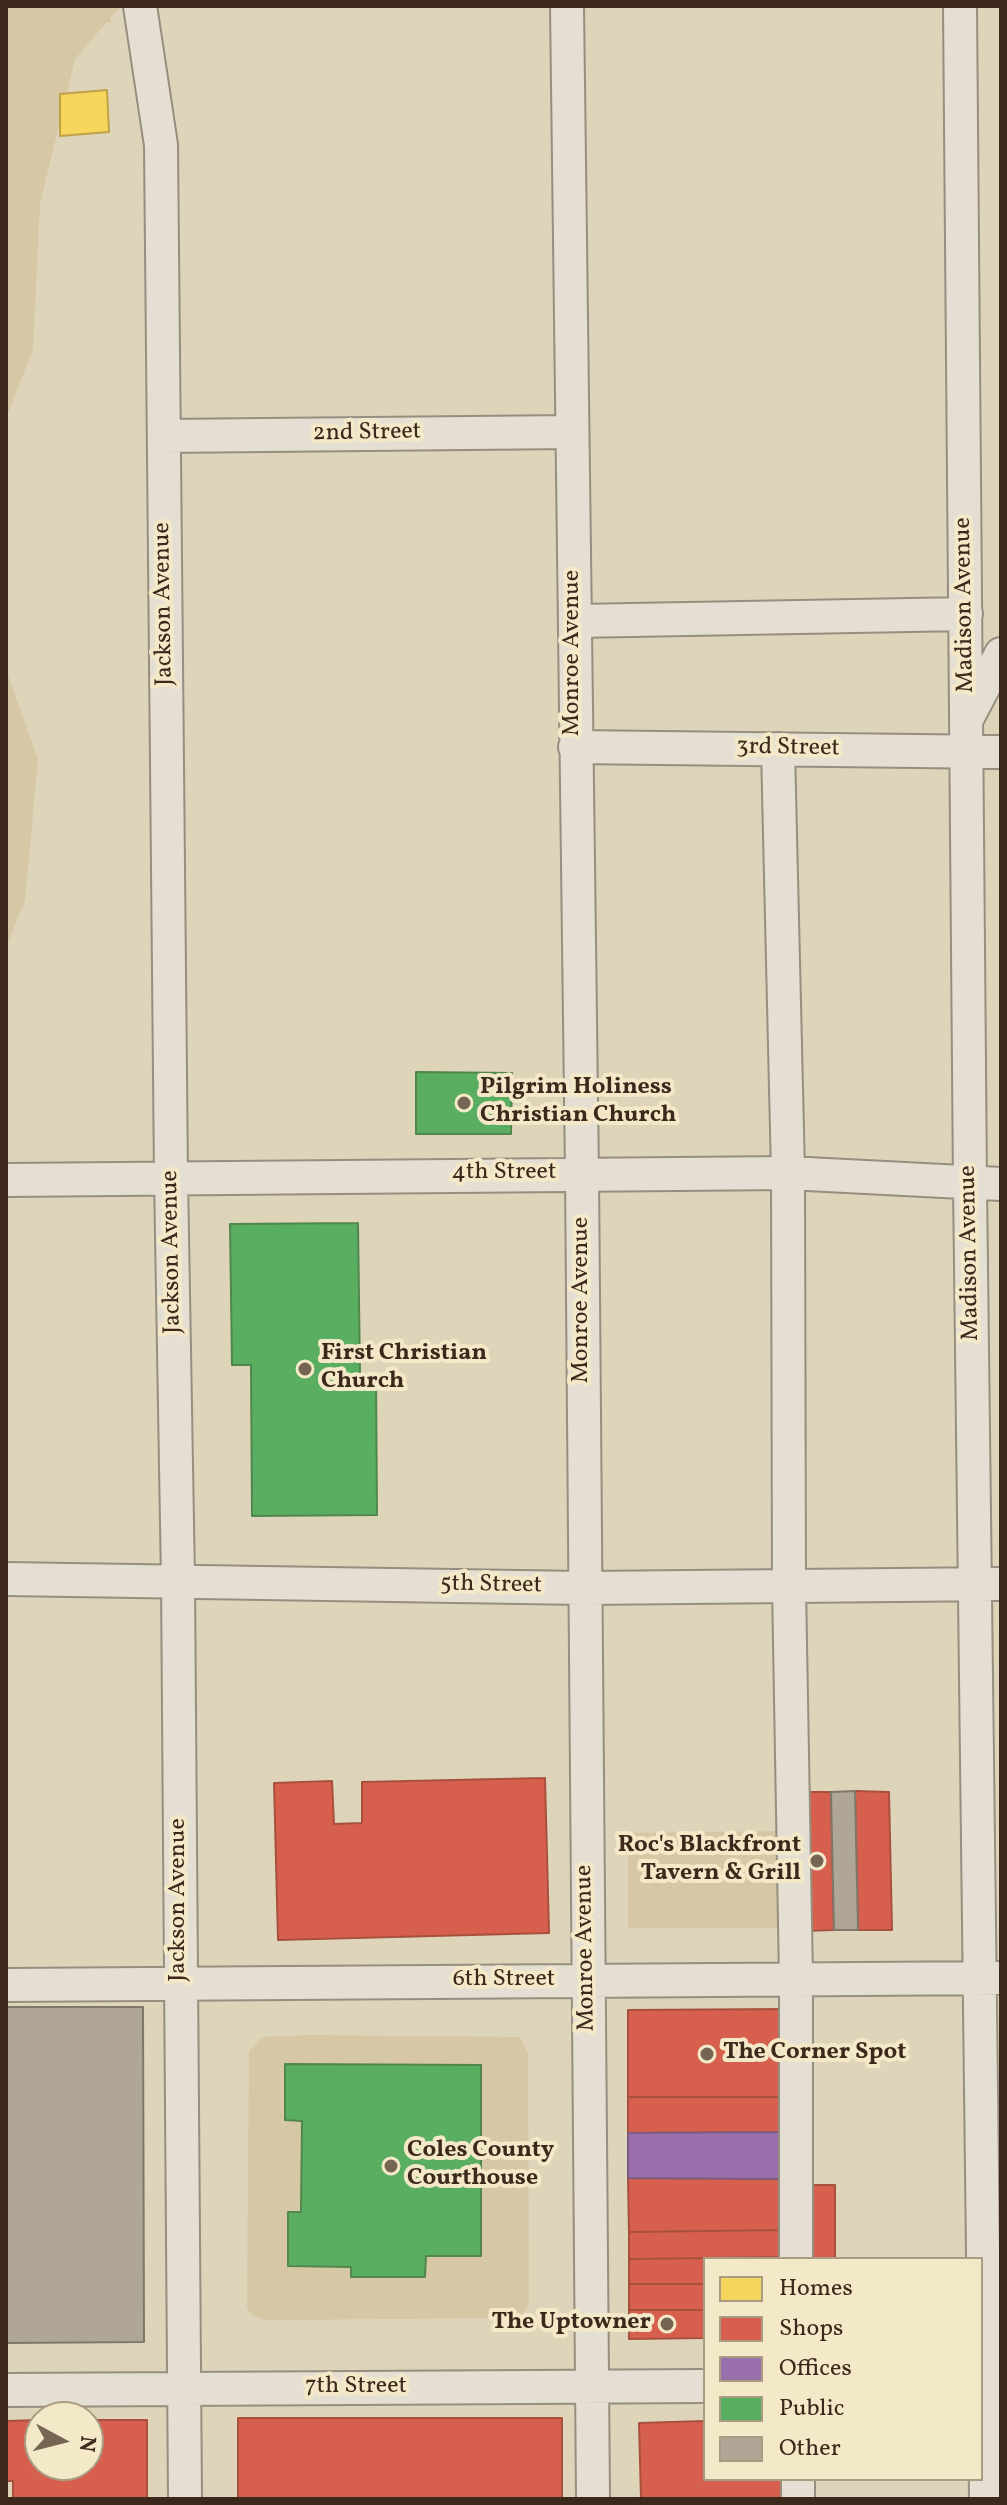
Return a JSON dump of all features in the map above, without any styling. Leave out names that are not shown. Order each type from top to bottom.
[{"type":"street","name":"Jackson Avenue","points":[[140,6],[161,145],[185,2499]]},
{"type":"street","name":"Monroe Avenue","points":[[567,6],[582,1174],[593,2499]]},
{"type":"street","name":"Madison Avenue","points":[[960,6],[967,718],[986,1184],[991,1978],[986,2499]]},
{"type":"street","name":"2nd Street","points":[[164,436],[571,432]]},
{"type":"street","points":[[576,621],[966,614]]},
{"type":"street","points":[[967,718],[1001,654]]},
{"type":"street","name":"3rd Street","points":[[575,747],[1001,752]]},
{"type":"street","points":[[778,749],[788,1173],[796,2257]]},
{"type":"street","name":"4th Street","points":[[6,1180],[788,1173],[986,1184]]},
{"type":"street","name":"5th Street","points":[[6,1579],[584,1588],[989,1585]]},
{"type":"street","name":"6th Street","points":[[6,1985],[991,1978]]},
{"type":"street","name":"7th Street","points":[[6,2390],[703,2386]]},
{"type":"shaded area","points":[[6,6],[121,6],[111,17],[111,22],[107,22],[75,59],[40,204],[33,350],[6,418]]},
{"type":"shaded area","points":[[6,670],[38,759],[25,900],[6,948]]},
{"type":"shaded area","points":[[785,1831],[785,1928],[628,1928],[628,1833]]},
{"type":"shaded area","points":[[262,2037],[520,2037],[528,2054],[529,2305],[520,2318],[265,2320],[252,2315],[247,2308],[249,2051]],"holes":[[[286,2065],[481,2065],[480,2256],[426,2256],[425,2277],[352,2277],[351,2267],[288,2266],[288,2213],[301,2212],[302,2121],[285,2120]]]},
{"type":"building: Homes","points":[[107,90],[109,132],[60,136],[60,94]]},
{"type":"building: Shops","points":[[545,1778],[549,1933],[278,1940],[274,1783],[332,1781],[334,1824],[362,1823],[362,1782]]},
{"type":"building: Shops","points":[[855,1791],[889,1792],[892,1930],[858,1930]]},
{"type":"building: Shops","name":"Roc's Blackfront Tavern & Grill","points":[[800,1792],[831,1792],[834,1930],[803,1931]]},
{"type":"building: Shops","name":"The Corner Spot","points":[[787,2009],[787,2097],[628,2097],[628,2010]]},
{"type":"building: Shops","points":[[628,2097],[787,2097],[788,2132],[628,2133]]},
{"type":"building: Shops","points":[[628,2178],[787,2179],[788,2230],[629,2232]]},
{"type":"building: Shops","points":[[805,2185],[835,2185],[835,2257],[805,2257]]},
{"type":"building: Shops","points":[[788,2230],[788,2257],[629,2259],[629,2232]]},
{"type":"building: Shops","points":[[703,2258],[703,2284],[629,2284],[629,2259]]},
{"type":"building: Shops","points":[[629,2284],[703,2284],[703,2310],[629,2310]]},
{"type":"building: Shops","name":"The Uptowner","points":[[629,2310],[703,2310],[703,2338],[629,2339]]},
{"type":"building: Shops","points":[[238,2418],[562,2418],[562,2499],[238,2499]]},
{"type":"building: Shops","points":[[24,2420],[24,2481],[104,2481],[104,2420],[147,2420],[147,2499],[13,2499],[13,2481],[6,2481],[6,2421]]},
{"type":"building: Shops","points":[[703,2421],[703,2481],[791,2481],[791,2499],[641,2499],[639,2423]]},
{"type":"building: Offices","points":[[788,2132],[787,2179],[628,2178],[628,2133]]},
{"type":"building: Public","name":"Pilgrim Holiness Christian Church","points":[[416,1072],[512,1073],[511,1134],[416,1134]]},
{"type":"building: Public","name":"First Christian Church","points":[[358,1223],[360,1375],[376,1374],[377,1515],[252,1516],[251,1365],[232,1365],[230,1224]]},
{"type":"building: Public","name":"Coles County Courthouse","points":[[285,2064],[481,2065],[481,2256],[426,2256],[425,2277],[351,2277],[351,2267],[288,2266],[288,2212],[301,2212],[302,2121],[285,2120]]},
{"type":"building: Other","points":[[855,1791],[858,1930],[834,1930],[831,1792]]},
{"type":"building: Other","points":[[6,2007],[143,2007],[144,2342],[6,2343]]},
{"type":"place","name":"Pilgrim Holiness Christian Church","points":[[464,1103]]},
{"type":"place","name":"First Christian Church","points":[[305,1369]]},
{"type":"place","name":"Roc's Blackfront Tavern & Grill","points":[[817,1861]]},
{"type":"place","name":"The Corner Spot","points":[[707,2054]]},
{"type":"place","name":"Coles County Courthouse","points":[[391,2166]]},
{"type":"place","name":"The Uptowner","points":[[667,2324]]}]
